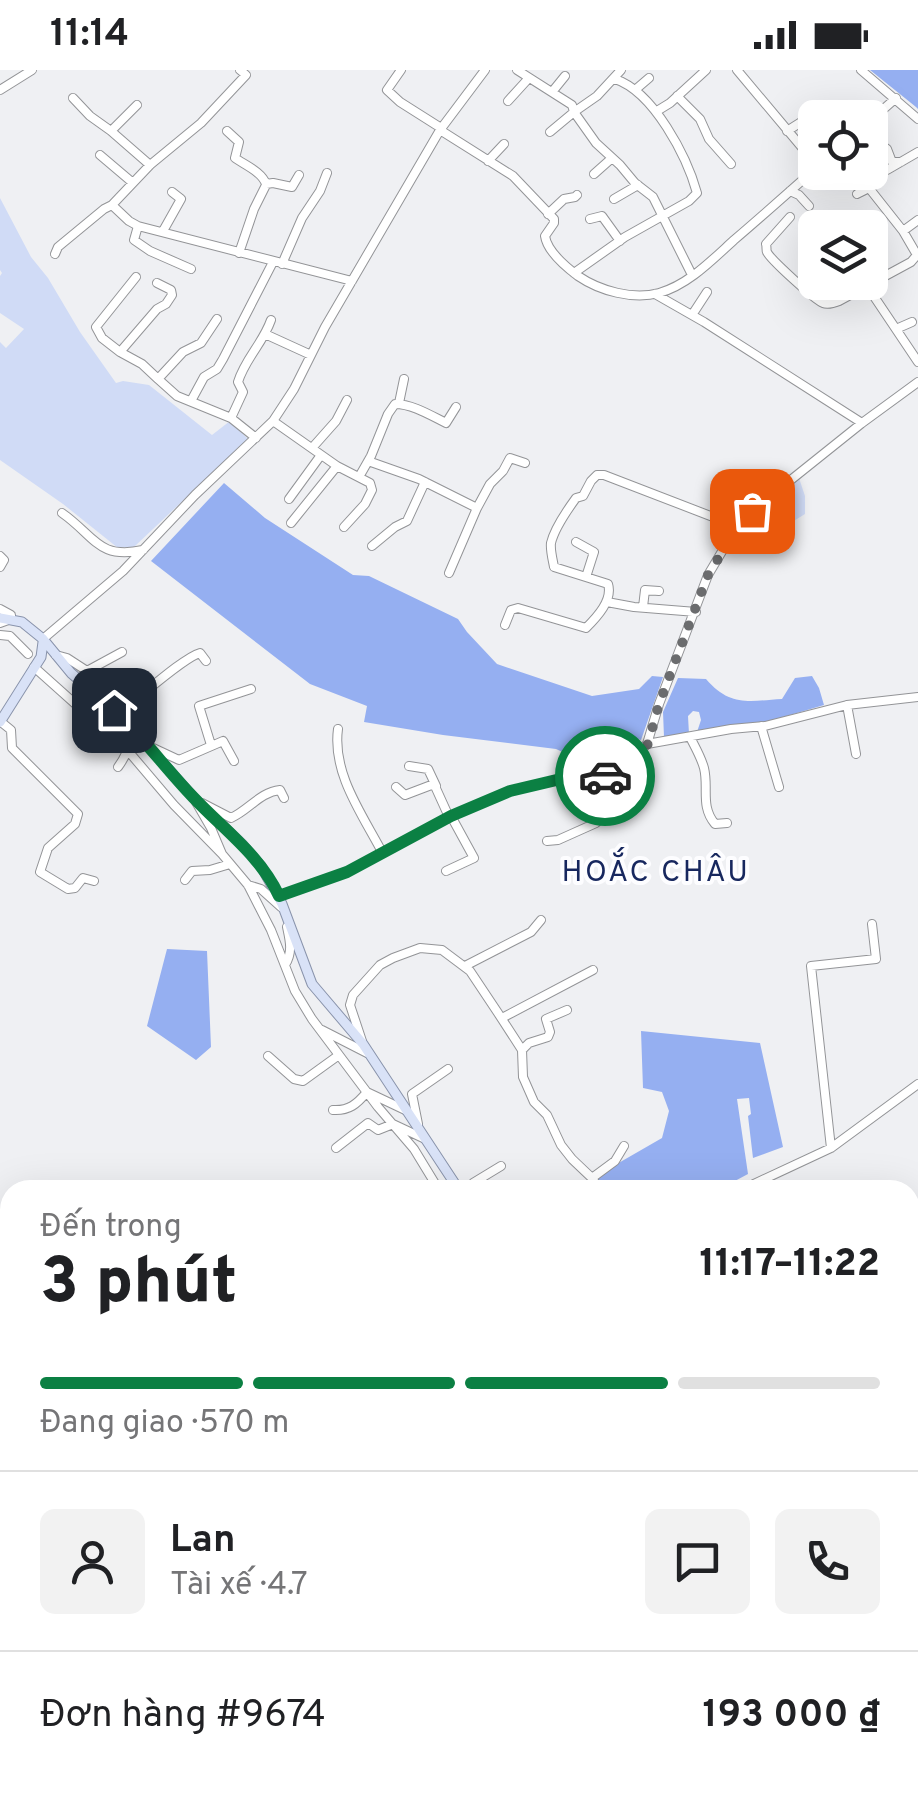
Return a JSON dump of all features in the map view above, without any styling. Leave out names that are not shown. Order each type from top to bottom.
[{"type":"main road","points":[[4,620],[22,622],[43,639],[262,866],[279,896],[312,984],[365,1049],[452,1180]]},
{"type":"main road","points":[[0,722],[44,650],[43,639]]},
{"type":"street","points":[[0,90],[32,70]]},
{"type":"street","points":[[54,254],[211,113],[246,75],[240,70]]},
{"type":"street","points":[[401,70],[387,90],[522,185],[554,221],[545,236],[546,245],[574,273],[606,290],[655,294],[692,275],[798,184]]},
{"type":"street","points":[[43,639],[123,571],[273,421],[441,129],[485,70]]},
{"type":"street","points":[[517,70],[568,102],[589,136],[653,197],[692,275]]},
{"type":"street","points":[[550,132],[598,96],[621,70]]},
{"type":"street","points":[[737,70],[798,145]]},
{"type":"street","points":[[861,70],[918,119]]},
{"type":"street","points":[[657,112],[700,72]]},
{"type":"street","points":[[552,92],[564,76]]},
{"type":"street","points":[[635,90],[649,78]]},
{"type":"street","points":[[508,101],[528,79]]},
{"type":"street","points":[[574,273],[692,199],[697,191],[684,155],[657,112],[635,90],[615,79]]},
{"type":"street","points":[[678,96],[700,119],[710,139],[731,164]]},
{"type":"street","points":[[73,98],[150,165]]},
{"type":"street","points":[[888,105],[896,98]]},
{"type":"street","points":[[111,131],[137,105]]},
{"type":"street","points":[[787,131],[798,124]]},
{"type":"street","points":[[227,131],[238,142],[235,158],[267,182],[292,187],[299,175]]},
{"type":"street","points":[[488,161],[504,144]]},
{"type":"street","points":[[888,152],[892,162],[901,162]]},
{"type":"street","points":[[888,169],[918,152]]},
{"type":"street","points":[[100,155],[132,184]]},
{"type":"street","points":[[594,174],[612,158]]},
{"type":"street","points":[[191,401],[204,377],[216,370],[223,359],[323,187],[327,173]]},
{"type":"street","points":[[239,253],[267,182]]},
{"type":"street","points":[[614,199],[638,185]]},
{"type":"street","points":[[871,190],[918,256],[888,275]]},
{"type":"street","points":[[163,231],[181,199],[172,192]]},
{"type":"street","points":[[790,192],[799,194],[808,206]]},
{"type":"street","points":[[548,214],[564,199],[575,198],[577,194]]},
{"type":"street","points":[[112,205],[138,226],[352,282]]},
{"type":"street","points":[[590,219],[602,216],[620,241]]},
{"type":"street","points":[[790,217],[766,244],[767,252],[780,269],[798,283]]},
{"type":"street","points":[[903,231],[918,220]]},
{"type":"street","points":[[138,226],[134,240],[191,269]]},
{"type":"street","points":[[136,277],[96,327],[102,338],[142,364],[174,394],[231,418],[256,438]]},
{"type":"street","points":[[120,352],[173,294],[157,283]]},
{"type":"street","points":[[692,314],[708,292]]},
{"type":"street","points":[[655,294],[862,422]]},
{"type":"street","points":[[816,300],[828,304],[841,300]]},
{"type":"street","points":[[876,300],[918,362]]},
{"type":"street","points":[[158,379],[184,352],[202,343],[217,320]]},
{"type":"street","points":[[231,418],[242,392],[240,374],[270,320]]},
{"type":"street","points":[[896,329],[912,322]]},
{"type":"street","points":[[265,334],[310,355]]},
{"type":"street","points":[[359,476],[390,408],[399,403],[404,379]]},
{"type":"street","points":[[279,896],[347,872],[450,816],[510,791],[537,783],[610,776],[626,767],[648,744],[659,704],[708,575],[739,527],[752,511],[918,382]]},
{"type":"street","points":[[312,448],[347,400]]},
{"type":"street","points":[[399,403],[445,423],[456,407]]},
{"type":"street","points":[[273,421],[337,466],[368,482],[372,491],[344,527]]},
{"type":"street","points":[[289,500],[322,455]]},
{"type":"street","points":[[448,574],[490,484],[509,459],[525,463]]},
{"type":"street","points":[[368,461],[425,482],[476,508]]},
{"type":"street","points":[[291,523],[337,466]]},
{"type":"street","points":[[505,624],[511,610],[518,608],[586,628],[607,602],[608,584],[553,566],[551,545],[568,509],[578,497],[584,496],[597,475],[739,527]]},
{"type":"street","points":[[372,546],[407,521],[425,482]]},
{"type":"street","points":[[62,513],[101,548],[127,554],[143,550]]},
{"type":"street","points":[[576,542],[594,552],[586,577]]},
{"type":"street","points":[[0,556],[4,560],[0,567]]},
{"type":"street","points":[[642,608],[645,590],[659,591]]},
{"type":"street","points":[[607,602],[696,612]]},
{"type":"street","points":[[0,609],[11,615],[4,620]]},
{"type":"street","points":[[0,635],[10,636],[28,654]]},
{"type":"street","points":[[56,655],[87,671],[122,652]]},
{"type":"street","points":[[96,696],[129,704],[188,656],[200,653],[206,662]]},
{"type":"street","points":[[34,667],[129,752],[248,885],[295,991],[318,1028],[414,1148],[433,1180]]},
{"type":"street","points":[[210,745],[199,706],[251,689]]},
{"type":"street","points":[[648,744],[761,726],[846,705],[918,698]]},
{"type":"street","points":[[846,705],[856,754]]},
{"type":"street","points":[[114,710],[126,733],[129,752],[118,767]]},
{"type":"street","points":[[0,722],[12,730],[12,748],[78,814],[74,824],[48,848],[40,872],[68,890],[83,878],[94,881]]},
{"type":"street","points":[[761,726],[779,788]]},
{"type":"street","points":[[338,729],[340,764],[382,852]]},
{"type":"street","points":[[690,737],[705,774],[704,796],[709,817],[715,824],[726,824]]},
{"type":"street","points":[[146,745],[178,760],[223,741],[234,761]]},
{"type":"street","points":[[409,766],[428,769],[474,858],[446,870]]},
{"type":"street","points":[[547,840],[558,840],[596,823],[581,778]]},
{"type":"street","points":[[396,787],[405,796],[430,784],[436,786]]},
{"type":"street","points":[[194,798],[230,818],[275,790],[280,790],[284,798]]},
{"type":"street","points":[[194,798],[222,854]]},
{"type":"street","points":[[184,880],[192,871],[230,864]]},
{"type":"street","points":[[248,885],[261,889],[285,913],[291,946],[285,966]]},
{"type":"street","points":[[464,966],[531,932],[541,920]]},
{"type":"street","points":[[830,1148],[812,966],[876,959],[872,924]]},
{"type":"street","points":[[365,1049],[351,998],[380,965],[420,948],[442,950],[464,966],[522,1050],[523,1076],[534,1102],[547,1115],[572,1160],[592,1178],[614,1161],[624,1146]]},
{"type":"street","points":[[502,1018],[593,970]]},
{"type":"street","points":[[522,1050],[528,1043],[548,1038],[546,1019],[567,1010]]},
{"type":"street","points":[[318,1028],[365,1049]]},
{"type":"street","points":[[268,1056],[294,1079],[303,1081],[339,1055]]},
{"type":"street","points":[[423,1136],[412,1094],[448,1068]]},
{"type":"street","points":[[762,1180],[830,1148],[918,1084]]},
{"type":"street","points":[[367,1092],[405,1110]]},
{"type":"street","points":[[333,1110],[352,1107],[367,1092]]},
{"type":"street","points":[[336,1148],[366,1124],[378,1130],[393,1124],[423,1136]]},
{"type":"street","points":[[478,1180],[501,1166]]},
{"type":"shaded area","points":[[0,198],[31,257],[116,383],[149,385],[212,435],[230,421],[248,439],[134,547],[118,548],[0,460],[0,342],[6,348],[24,329],[0,313]]},
{"type":"shaded area","points":[[799,478],[805,514],[771,535],[745,524],[763,506]]},
{"type":"water","points":[[870,70],[918,70],[918,109],[916,107]]},
{"type":"water","points":[[224,483],[265,518],[353,575],[369,576],[458,619],[497,664],[592,696],[639,689],[652,676],[663,677],[641,740],[622,734],[593,766],[556,749],[364,722],[367,706],[310,684],[151,561]]},
{"type":"water","points":[[812,676],[824,705],[763,723],[697,732],[701,720],[699,712],[693,711],[688,716],[689,734],[664,737],[663,712],[678,678],[706,679],[723,694],[750,701],[782,699],[795,678]]},
{"type":"water","points":[[167,949],[207,951],[211,1047],[196,1060],[147,1026]]},
{"type":"water","points":[[641,1031],[760,1043],[783,1147],[753,1158],[749,1098],[737,1099],[748,1174],[737,1180],[597,1180],[596,1176],[662,1138],[669,1111],[662,1092],[643,1088]]},
{"type":"way so far","points":[[605,776],[626,767],[648,744],[659,704],[708,575],[752,511]]},
{"type":"district","name":"HOẮC CHÂU","points":[[656,871]]},
{"type":"route","points":[[114,710],[262,866],[279,896],[347,872],[451,816],[510,791],[565,778],[605,776]]}]
